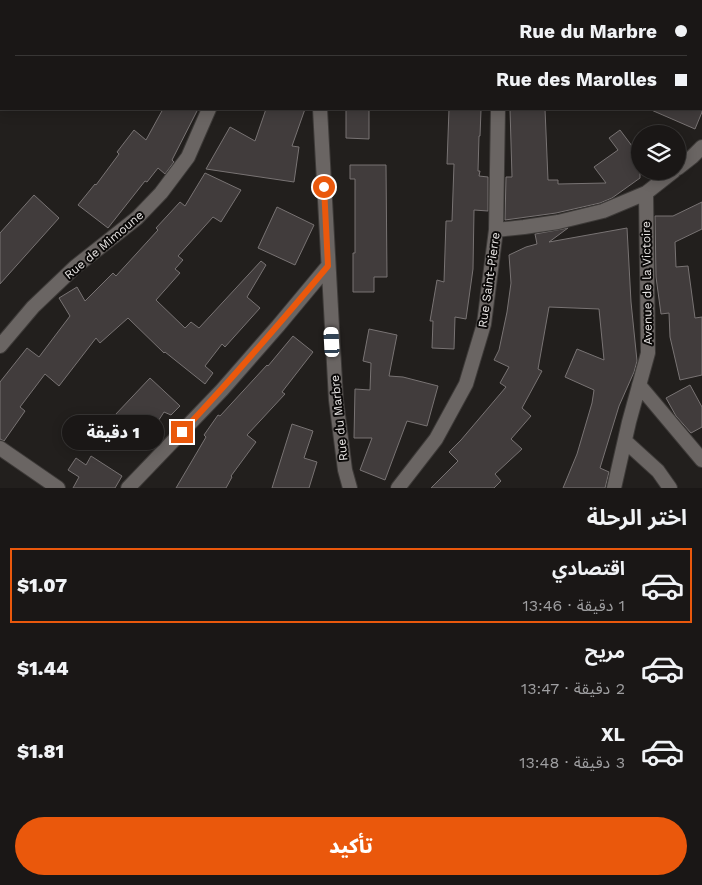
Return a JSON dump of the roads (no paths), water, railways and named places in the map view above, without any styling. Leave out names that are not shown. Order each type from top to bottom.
[{"type":"street","name":"Rue de Mimoune","points":[[0,346],[33,307],[74,268],[137,218],[161,194],[188,157],[209,110]]},
{"type":"street","name":"Rue du Marbre","points":[[320,110],[336,400],[345,470],[350,488]]},
{"type":"street","name":"Rue Saint-Pierre","points":[[398,488],[436,439],[466,384],[484,324],[496,230],[498,110]]},
{"type":"street","points":[[686,162],[702,147]]},
{"type":"street","points":[[496,230],[558,222],[603,211],[646,194],[663,180]]},
{"type":"street","name":"Avenue de la Victoire","points":[[614,488],[648,353],[646,194]]},
{"type":"street","points":[[128,488],[222,390],[328,266]]},
{"type":"street","points":[[639,385],[702,460]]},
{"type":"street","points":[[625,441],[658,471],[670,488]]},
{"type":"street","points":[[0,448],[58,488]]}]
